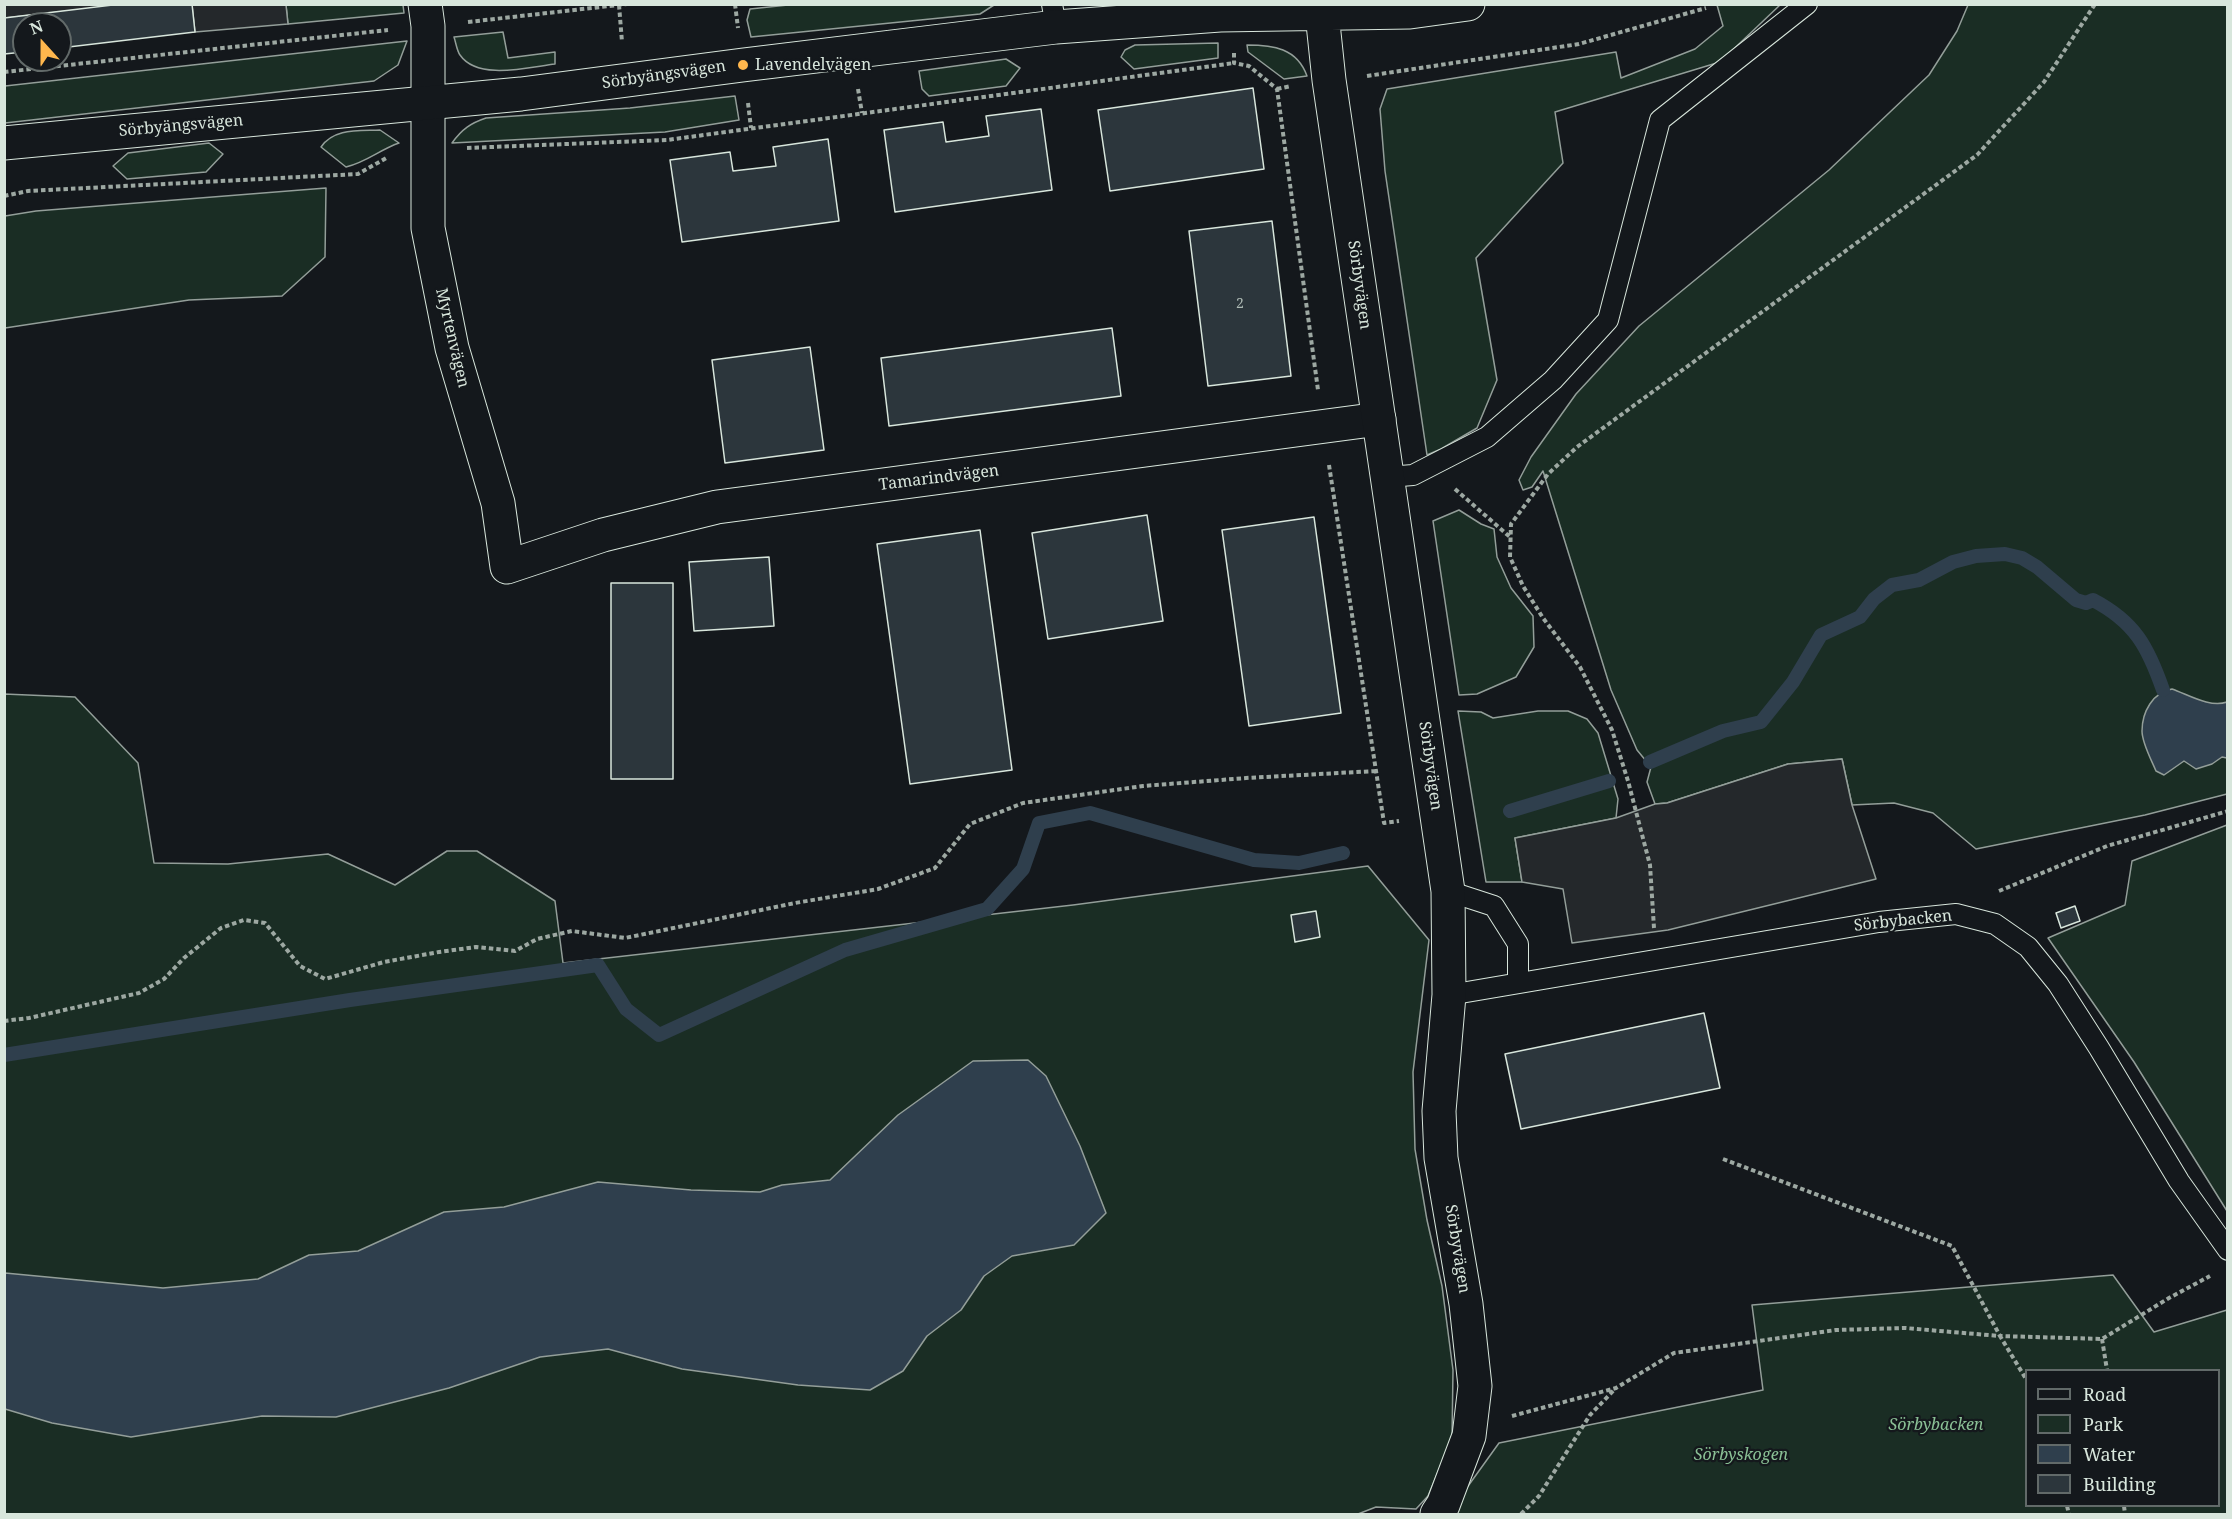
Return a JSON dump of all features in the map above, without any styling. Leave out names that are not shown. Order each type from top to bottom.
[{"type":"street","name":"Sörbyängsvägen","points":[[4,143],[520,94],[743,65],[1054,16],[1410,12],[1468,4]]},
{"type":"street","name":"Sörbyvägen","points":[[1322,14],[1329,80],[1448,891],[1449,995],[1439,1111],[1442,1158],[1466,1304],[1475,1386],[1469,1436],[1443,1505],[1437,1515]]},
{"type":"street","points":[[426,15],[428,103]]},
{"type":"street","name":"Myrtenvägen","points":[[428,103],[429,228],[452,348],[498,503],[507,567]]},
{"type":"street","name":"Tamarindvägen","points":[[507,567],[603,535],[717,507],[1379,419]]},
{"type":"lane","points":[[1388,477],[1413,475],[1487,437],[1553,380],[1608,320],[1660,120],[1807,4]]},
{"type":"lane","points":[[1448,891],[1494,906],[1518,944],[1518,982]]},
{"type":"lane","name":"Sörbybacken","points":[[1449,995],[1879,922],[1956,914],[1995,924],[2028,947],[2058,984],[2099,1047],[2179,1181],[2228,1250]]},
{"type":"path","points":[[4,72],[426,15],[627,4]]},
{"type":"path","points":[[1654,959],[1650,865],[1612,730],[1580,667],[1543,618],[1523,586],[1510,557],[1511,524],[1548,474],[1577,447],[1977,154],[2044,82],[2095,4]]},
{"type":"path","points":[[619,5],[623,52]]},
{"type":"path","points":[[1277,89],[1579,44],[1706,8]]},
{"type":"path","points":[[4,196],[28,191],[358,174],[391,155],[403,151],[667,140],[1234,63]]},
{"type":"path","points":[[857,82],[862,113]]},
{"type":"path","points":[[1430,467],[1510,537]]},
{"type":"path","points":[[4,1021],[29,1018],[139,993],[164,979],[184,958],[221,928],[244,920],[265,923],[300,966],[325,979],[384,962],[439,952],[476,947],[514,951],[537,939],[572,931],[626,938],[795,903],[878,889],[935,868],[970,824],[1023,803],[1155,785],[1376,771]]},
{"type":"path","points":[[1956,914],[2003,889],[2107,846],[2228,811]]},
{"type":"path","points":[[1723,1159],[1952,1246],[2025,1377]]},
{"type":"path","points":[[1521,1515],[1539,1496],[1590,1415],[1616,1388],[1674,1353],[1836,1330],[1905,1328],[2000,1336],[2102,1339],[2169,1298],[2218,1272]]},
{"type":"path","points":[[2102,1339],[2107,1369]]},
{"type":"path","points":[[1471,1420],[1500,1419],[1616,1388]]},
{"type":"green space","points":[[286,5],[403,5],[404,13],[288,24]]},
{"type":"green space","points":[[788,5],[994,5],[980,14],[751,37],[747,20],[750,9]]},
{"type":"green space","points":[[1717,5],[1780,5],[1720,62],[1555,112],[1563,163],[1476,258],[1497,380],[1477,428],[1427,455],[1385,171],[1380,109],[1387,89],[1616,52],[1621,78],[1695,49],[1723,26]]},
{"type":"green space","points":[[1968,5],[2227,5],[2227,794],[2145,815],[1976,849],[1933,813],[1894,803],[1852,805],[1842,759],[1788,764],[1667,803],[1655,804],[1647,782],[1651,767],[1637,750],[1611,690],[1543,471],[1532,487],[1523,490],[1519,480],[1531,457],[1576,394],[1639,326],[1829,170],[1929,75],[1957,31]]},
{"type":"green space","points":[[503,32],[508,58],[555,52],[555,64],[504,70],[479,68],[468,63],[460,55],[454,37]]},
{"type":"green space","points":[[407,41],[398,65],[374,81],[5,123],[5,86]]},
{"type":"green space","points":[[1218,43],[1218,58],[1134,69],[1121,57],[1125,50],[1135,45]]},
{"type":"green space","points":[[1247,45],[1275,47],[1283,50],[1297,59],[1307,76],[1284,79],[1248,52]]},
{"type":"green space","points":[[1006,59],[1020,68],[1006,86],[929,96],[922,89],[919,71]]},
{"type":"green space","points":[[735,96],[739,120],[665,132],[452,143],[467,127],[486,118],[630,108]]},
{"type":"green space","points":[[380,130],[399,143],[346,167],[321,147],[333,136],[347,132]]},
{"type":"green space","points":[[209,143],[223,154],[206,172],[127,179],[113,166],[128,153]]},
{"type":"green space","points":[[326,188],[325,257],[282,296],[189,300],[5,328],[5,216],[36,211]]},
{"type":"green space","points":[[1459,510],[1481,524],[1494,529],[1497,557],[1511,588],[1533,616],[1534,647],[1516,677],[1477,694],[1459,695],[1433,521]]},
{"type":"green space","points":[[4,694],[75,697],[138,763],[154,863],[228,864],[328,854],[395,885],[447,851],[477,851],[555,901],[563,963],[1073,905],[1368,866],[1429,940],[1413,1072],[1415,1149],[1427,1220],[1442,1286],[1453,1370],[1452,1438],[1428,1496],[1416,1509],[1376,1507],[1358,1514],[5,1514]]},
{"type":"green space","points":[[1458,711],[1481,712],[1493,718],[1538,711],[1568,711],[1587,719],[1598,733],[1618,799],[1616,818],[1515,838],[1522,882],[1486,882]]},
{"type":"green space","points":[[2228,825],[2227,1211],[2134,1062],[2048,938],[2125,905],[2132,861]]},
{"type":"green space","name":"Sörbyskogen","points":[[2113,1275],[2154,1332],[2227,1310],[2227,1514],[1448,1514],[1499,1443],[1763,1390],[1752,1305]]},
{"type":"shaded area","points":[[5,4],[121,5],[59,12],[12,12],[12,17],[5,18]]},
{"type":"shaded area","points":[[192,5],[286,5],[288,24],[195,32]]},
{"type":"shaded area","points":[[1842,759],[1852,805],[1876,879],[1668,930],[1572,943],[1563,889],[1522,882],[1515,838],[1616,818],[1788,764]]},
{"type":"water","points":[[2172,689],[2207,702],[2227,702],[2227,758],[2222,757],[2212,764],[2196,769],[2184,761],[2164,775],[2156,771],[2143,741],[2144,717],[2146,710],[2159,694]]},
{"type":"water","points":[[1028,1060],[1046,1076],[1080,1146],[1106,1213],[1074,1245],[1012,1256],[984,1276],[961,1310],[927,1336],[903,1371],[870,1390],[798,1385],[682,1369],[608,1349],[540,1357],[449,1388],[336,1417],[262,1416],[131,1437],[52,1423],[5,1409],[5,1273],[163,1288],[258,1279],[309,1255],[358,1251],[444,1212],[504,1207],[598,1182],[691,1190],[760,1192],[782,1185],[830,1180],[898,1115],[973,1061]]},
{"type":"building","points":[[121,4],[192,4],[195,32],[72,47],[72,12],[54,12]]},
{"type":"building","points":[[12,17],[12,53],[4,54],[4,18]]},
{"type":"building","points":[[1253,88],[1264,169],[1110,191],[1098,110]]},
{"type":"building","points":[[1041,109],[1052,190],[895,212],[884,130],[943,122],[946,142],[989,136],[986,116]]},
{"type":"building","points":[[828,139],[839,221],[682,242],[670,160],[730,152],[733,171],[776,166],[773,147]]},
{"type":"building","points":[[1272,221],[1291,376],[1208,386],[1189,231]]},
{"type":"building","points":[[1112,328],[1121,396],[889,426],[881,358]]},
{"type":"building","points":[[810,347],[824,450],[725,463],[712,360]]},
{"type":"building","points":[[1147,515],[1163,621],[1048,639],[1032,533]]},
{"type":"building","points":[[1314,517],[1341,713],[1249,726],[1222,530]]},
{"type":"building","points":[[980,530],[1012,770],[910,784],[877,544]]},
{"type":"building","points":[[769,557],[774,626],[694,631],[689,562]]},
{"type":"building","points":[[611,583],[673,583],[673,779],[611,779]]},
{"type":"building","points":[[2075,906],[2080,921],[2061,928],[2056,913]]},
{"type":"building","points":[[1316,911],[1320,937],[1295,942],[1291,915]]},
{"type":"building","points":[[1704,1013],[1720,1088],[1521,1129],[1505,1054]]},
{"type":"waterway","points":[[1650,762],[1723,731],[1761,722],[1793,682],[1821,635],[1860,617],[1874,599],[1892,585],[1919,580],[1953,562],[1976,556],[2005,554],[2022,558],[2037,567],[2076,600],[2086,603],[2093,600],[2120,617],[2145,648],[2163,690]]},
{"type":"waterway","points":[[1510,811],[1609,781]]},
{"type":"waterway","points":[[4,1055],[350,1000],[598,965],[626,1009],[659,1035],[845,950],[987,909],[1023,869],[1039,823],[1090,813],[1254,860],[1299,863],[1343,853]]},
{"type":"place","name":"Lavendelvägen","points":[[743,65]]}]
